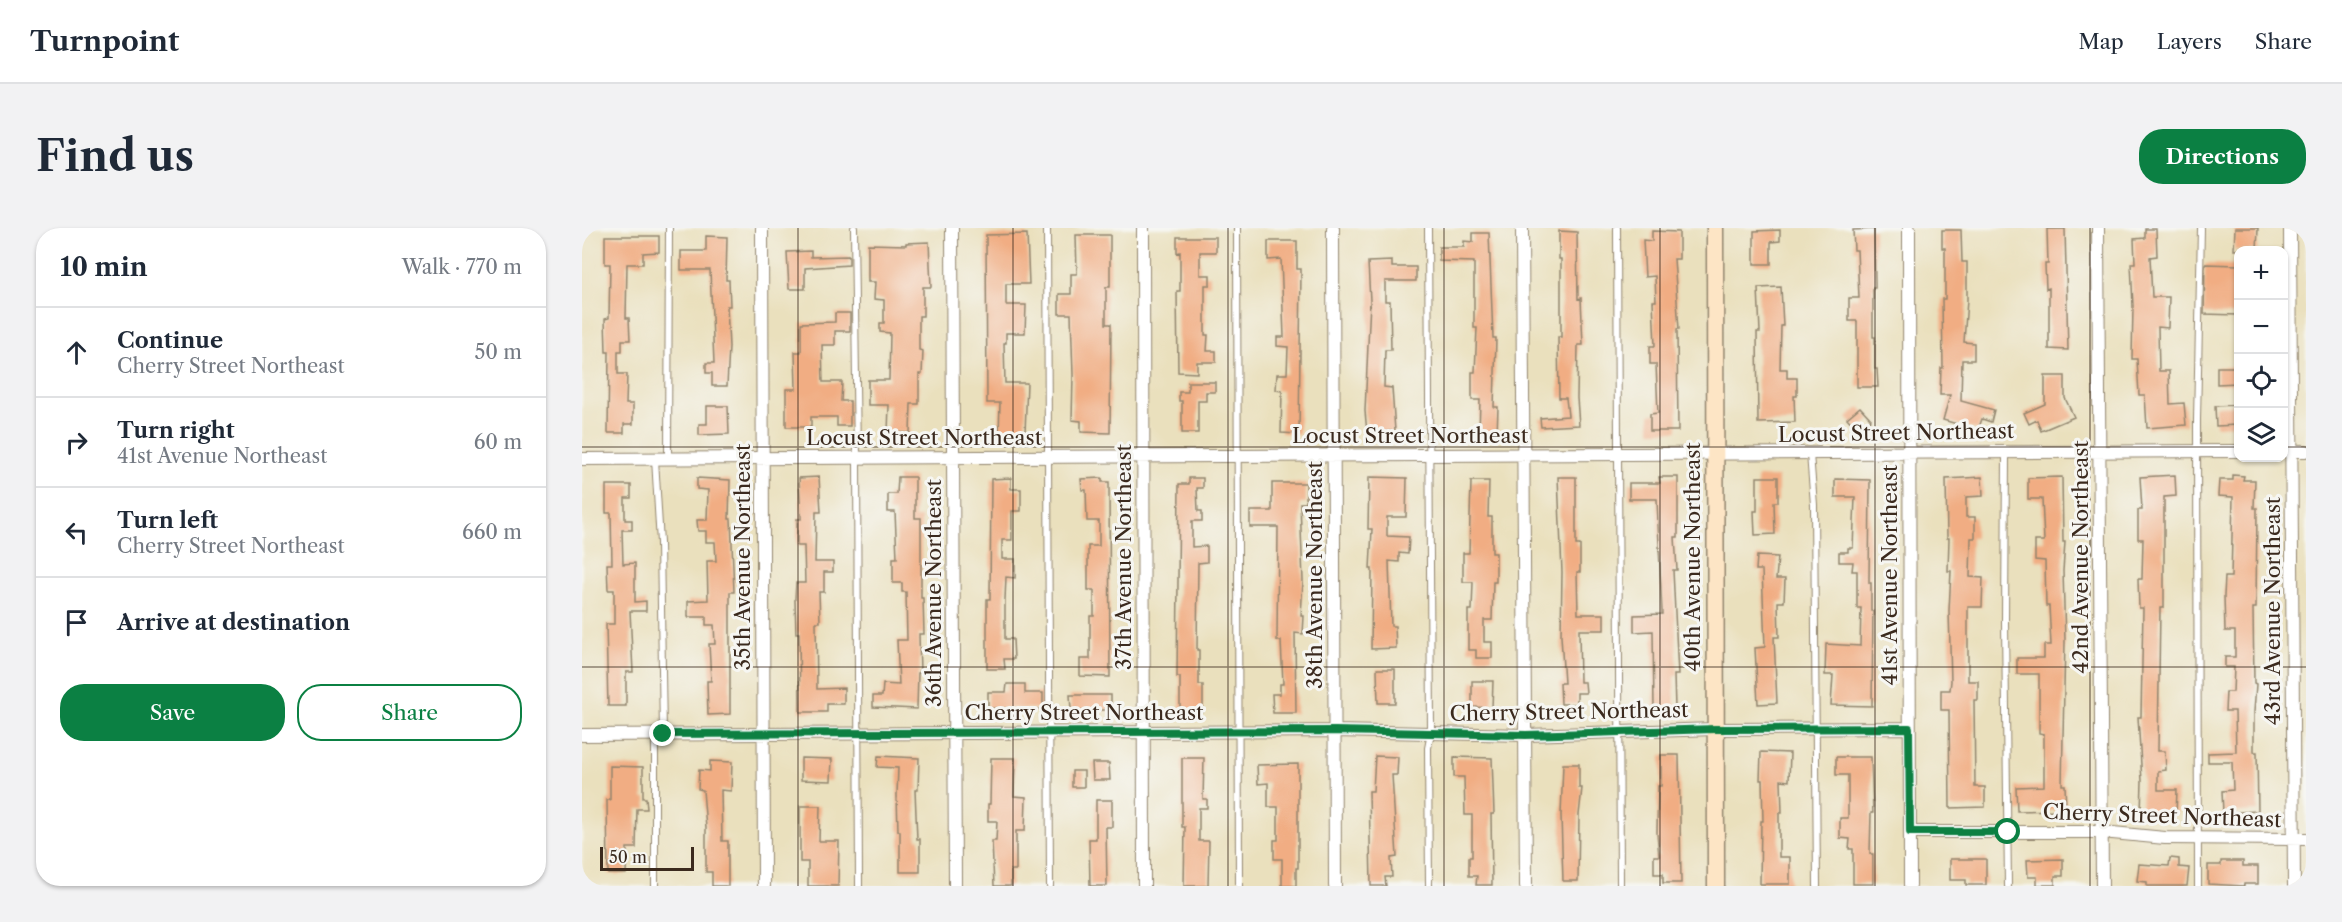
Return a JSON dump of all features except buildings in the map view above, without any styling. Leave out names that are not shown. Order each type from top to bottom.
[{"type":"street","name":"35th Avenue Northeast","points":[[762,228],[764,886]]},
{"type":"street","name":"36th Avenue Northeast","points":[[952,228],[955,886]]},
{"type":"street","name":"37th Avenue Northeast","points":[[1143,228],[1144,886]]},
{"type":"street","name":"38th Avenue Northeast","points":[[1333,228],[1335,886]]},
{"type":"street","points":[[1522,228],[1526,886]]},
{"type":"street","name":"40th Avenue Northeast","points":[[1714,228],[1716,886]]},
{"type":"street","name":"41st Avenue Northeast","points":[[1909,228],[1910,886]]},
{"type":"street","name":"42nd Avenue Northeast","points":[[2098,228],[2102,886]]},
{"type":"street","name":"43rd Avenue Northeast","points":[[2290,228],[2288,451],[2300,839],[2294,886]]},
{"type":"street","name":"Locust Street Northeast","points":[[582,459],[2234,451]]},
{"type":"street","points":[[2288,451],[2306,451]]},
{"type":"street","name":"Cherry Street Northeast","points":[[582,735],[1335,731],[1526,735],[1715,729],[1909,728]]},
{"type":"street","name":"Cherry Street Northeast","points":[[1910,832],[2102,832],[2165,838],[2300,839]]},
{"type":"lane","points":[[655,886],[659,734],[661,459],[669,228]]},
{"type":"lane","points":[[854,228],[859,886]]},
{"type":"lane","points":[[1047,228],[1050,886]]},
{"type":"lane","points":[[1237,228],[1239,886]]},
{"type":"lane","points":[[1428,228],[1431,733],[1428,748],[1429,886]]},
{"type":"lane","points":[[1617,228],[1620,886]]},
{"type":"lane","points":[[2199,886],[2197,451],[2201,228]]},
{"type":"lane","points":[[2007,451],[2005,622],[2008,886]]},
{"type":"lane","points":[[1810,454],[1814,506],[1817,886]]},
{"type":"route","points":[[663,734],[1335,731],[1526,735],[1715,729],[1909,728],[1910,832],[2008,832]]}]
